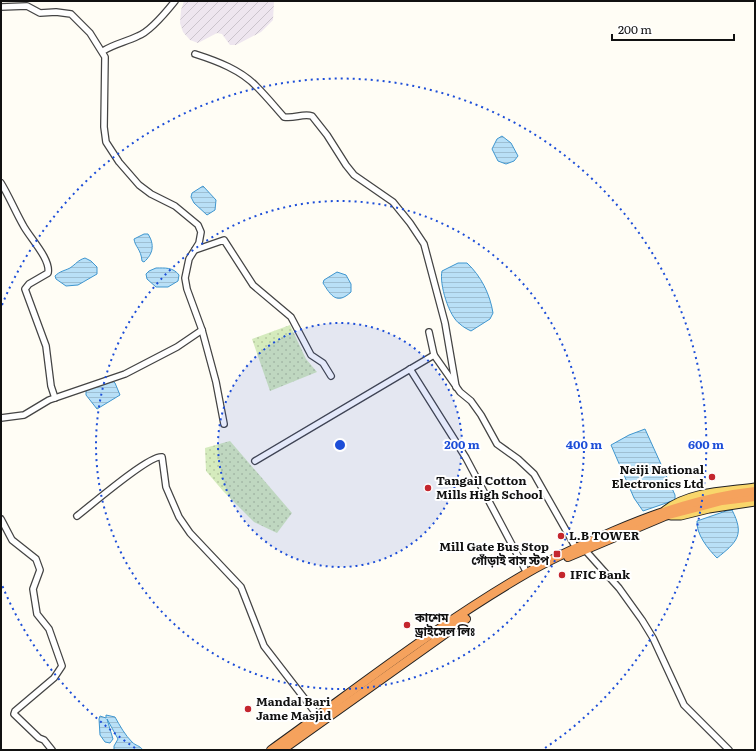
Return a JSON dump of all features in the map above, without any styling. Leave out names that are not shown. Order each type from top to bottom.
[{"type":"highway","points":[[282,750],[385,672],[527,573],[576,548],[665,513],[708,498],[755,491]]},
{"type":"highway","points":[[271,750],[318,716],[499,596],[563,559],[665,513],[722,501],[755,497]]},
{"type":"main road","points":[[665,513],[675,502],[694,497],[755,487]]},
{"type":"main road","points":[[665,513],[681,516],[710,509],[755,502]]},
{"type":"street","points":[[103,51],[113,45],[140,36],[162,16],[175,1]]},
{"type":"street","points":[[1,7],[27,6],[40,13],[56,12],[71,14],[90,33],[103,51],[106,62],[104,127],[106,142],[119,162],[139,185],[151,194],[175,206],[198,225],[201,232],[199,243],[189,259],[185,278],[187,289],[202,330],[216,382],[224,424]]},
{"type":"street","points":[[195,54],[215,60],[238,72],[257,86],[284,117],[294,118],[307,114],[312,116],[354,175],[393,202],[410,223],[424,244],[445,323],[456,386]]},
{"type":"street","points":[[1,183],[23,226],[42,254],[49,270],[48,273],[28,284],[25,289],[46,346],[51,386],[55,398]]},
{"type":"street","points":[[195,250],[224,240],[253,285],[291,317],[311,355],[323,363],[331,376]]},
{"type":"street","points":[[1,418],[24,415],[55,398],[125,374],[177,347],[202,330]]},
{"type":"street","points":[[429,332],[434,355],[456,386],[478,411],[497,444],[518,459],[534,474],[576,548]]},
{"type":"street","points":[[255,461],[434,355]]},
{"type":"street","points":[[410,369],[466,458],[527,573]]},
{"type":"street","points":[[76,516],[128,475],[156,457],[162,457],[166,487],[179,518],[190,534],[241,587],[264,646],[318,716]]},
{"type":"street","points":[[1,519],[12,540],[36,559],[40,570],[33,589],[37,614],[49,629],[62,666],[54,678],[15,711],[14,714],[39,738],[44,740],[52,750]]},
{"type":"street","points":[[585,550],[619,588],[642,620],[653,638],[684,705],[729,750]]},
{"type":"shaded area","points":[[184,1],[274,1],[273,20],[261,32],[236,45],[230,45],[222,34],[217,33],[198,43],[190,40],[183,32],[180,23],[181,10]]},
{"type":"green space","points":[[290,325],[306,359],[317,372],[270,391],[252,339]]},
{"type":"green space","points":[[230,441],[292,513],[277,533],[254,522],[223,491],[206,471],[205,448]]},
{"type":"water","points":[[502,136],[511,143],[518,156],[514,161],[506,164],[498,161],[492,149],[497,139]]},
{"type":"water","points":[[203,186],[216,200],[215,210],[207,215],[194,203],[191,197],[192,193]]},
{"type":"water","points":[[144,234],[148,234],[152,242],[152,249],[151,253],[144,262],[142,261],[134,239]]},
{"type":"water","points":[[85,258],[97,267],[97,274],[78,285],[66,286],[56,279],[55,276],[57,274],[70,268]]},
{"type":"water","points":[[458,263],[467,263],[477,274],[490,299],[493,313],[490,319],[471,331],[462,326],[452,315],[443,292],[441,277],[442,271]]},
{"type":"water","points":[[156,268],[169,268],[177,272],[179,275],[178,281],[168,287],[156,287],[147,279],[146,274]]},
{"type":"water","points":[[337,272],[346,275],[351,284],[351,292],[342,298],[332,295],[323,283],[324,280]]},
{"type":"water","points":[[112,380],[115,383],[120,395],[97,409],[86,395],[86,390]]},
{"type":"water","points":[[645,429],[675,495],[675,500],[643,511],[634,498],[611,445],[629,435]]},
{"type":"water","points":[[732,510],[738,526],[737,537],[730,547],[717,558],[706,546],[698,531],[697,521]]},
{"type":"water","points":[[106,715],[115,717],[129,739],[143,750],[114,750],[114,746],[118,739],[107,719],[113,739],[110,743],[105,742],[100,735],[99,719],[100,716],[106,718]]},
{"type":"place","name":"Neiji National Electronics Ltd","points":[[712,477]]},
{"type":"place","name":"Tangail Cotton Mills High School","points":[[428,488]]},
{"type":"place","name":"L.B TOWER","points":[[561,536]]},
{"type":"place","name":"Mill Gate Bus Stop গোঁড়াই বাস স্টপ","points":[[557,554]]},
{"type":"place","name":"IFIC Bank","points":[[562,575]]},
{"type":"place","name":"কাশেম ড্রাইসেল লিঃ","points":[[407,625]]},
{"type":"place","name":"Mandal Bari Jame Masjid","points":[[248,709]]}]
